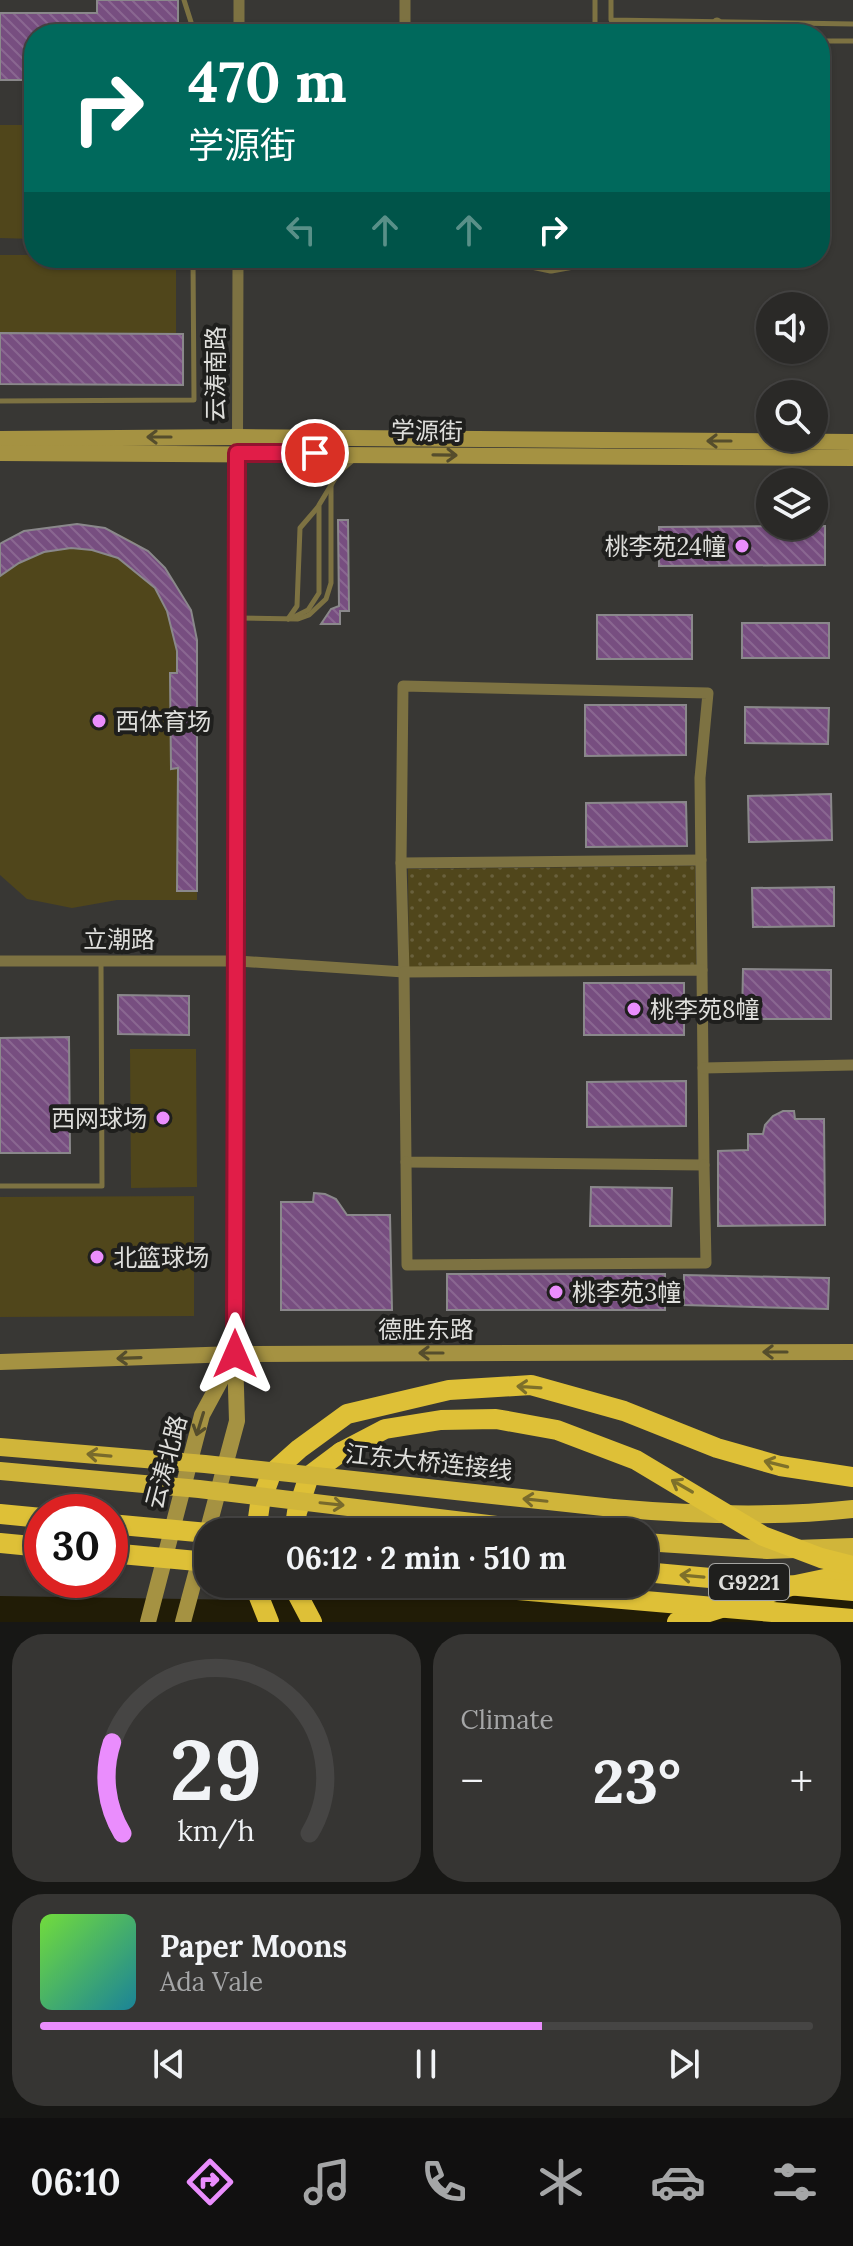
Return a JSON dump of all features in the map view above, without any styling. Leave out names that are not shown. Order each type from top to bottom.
[{"type":"highway","points":[[258,1518],[271,1474],[347,1414],[449,1390],[531,1385],[624,1411],[717,1448],[780,1466],[853,1477]]},
{"type":"highway","points":[[296,1518],[309,1476],[341,1452],[385,1429],[441,1420],[496,1419],[557,1430],[636,1460],[763,1536],[821,1558],[853,1566]]},
{"type":"highway","name":"江东大桥连接线","points":[[0,1447],[205,1464],[684,1514],[750,1515],[853,1509]]},
{"type":"highway","points":[[0,1471],[214,1491],[439,1518]]},
{"type":"highway","points":[[0,1514],[24,1516]]},
{"type":"highway","points":[[128,1526],[194,1532]]},
{"type":"highway","points":[[0,1543],[24,1545]]},
{"type":"highway","points":[[658,1543],[767,1550],[853,1547]]},
{"type":"highway","points":[[128,1555],[194,1561]]},
{"type":"highway","name":"G9221","points":[[658,1573],[853,1591]]},
{"type":"highway","points":[[677,1622],[791,1586],[853,1573]]},
{"type":"highway","points":[[259,1598],[269,1622]]},
{"type":"highway","points":[[299,1598],[312,1622]]},
{"type":"highway","name":"G9221","points":[[611,1598],[853,1619]]},
{"type":"main road","points":[[0,439],[237,445],[853,442]]},
{"type":"main road","name":"学源街","points":[[0,453],[237,445],[367,454],[853,458]]},
{"type":"main road","name":"德胜东路","points":[[0,1362],[235,1354],[853,1352]]},
{"type":"main road","points":[[183,1622],[237,1421],[235,1354]]},
{"type":"main road","name":"云涛北路","points":[[148,1622],[202,1415],[235,1354]]},
{"type":"street","points":[[239,0],[239,24]]},
{"type":"street","points":[[405,0],[405,24]]},
{"type":"street","name":"云涛南路","points":[[235,1354],[238,268]]},
{"type":"street","points":[[403,686],[708,693],[700,778],[701,860],[706,1263],[407,1265],[401,863],[403,686]]},
{"type":"street","points":[[401,863],[701,860]]},
{"type":"street","name":"立潮路","points":[[0,961],[238,961],[404,972],[702,970]]},
{"type":"street","points":[[703,1068],[853,1065]]},
{"type":"street","points":[[406,1162],[704,1165]]},
{"type":"lane","points":[[184,0],[191,24]]},
{"type":"lane","points":[[595,0],[595,24]]},
{"type":"lane","points":[[611,0],[611,20],[664,24]]},
{"type":"lane","points":[[830,25],[853,24]]},
{"type":"lane","points":[[830,41],[853,41]]},
{"type":"lane","points":[[0,401],[194,400],[193,268]]},
{"type":"lane","points":[[287,620],[297,606],[300,528],[348,463],[367,454]]},
{"type":"lane","points":[[237,618],[287,620],[309,615],[326,599],[331,583],[331,485]]},
{"type":"lane","points":[[287,620],[308,610],[319,593],[319,505]]},
{"type":"lane","points":[[0,1186],[102,1186],[101,961]]},
{"type":"shaded area","points":[[0,125],[24,125],[24,239],[0,238]]},
{"type":"shaded area","points":[[0,255],[24,255],[24,268],[176,268],[176,334],[0,333]]},
{"type":"shaded area","name":"西体育场","points":[[77,524],[123,536],[158,560],[182,595],[190,616],[197,640],[197,900],[117,900],[72,908],[27,899],[0,875],[0,544],[24,531]]},
{"type":"shaded area","points":[[695,866],[696,966],[409,968],[408,869]]},
{"type":"shaded area","name":"西网球场","points":[[130,1049],[196,1049],[197,1187],[131,1188]]},
{"type":"shaded area","name":"北篮球场","points":[[194,1196],[194,1316],[0,1317],[0,1197]]},
{"type":"shaded area","points":[[853,1586],[853,1622],[0,1622],[0,1596],[246,1600],[744,1597]]},
{"type":"building","points":[[97,0],[178,0],[178,24],[24,24],[24,80],[0,80],[0,13],[97,13]]},
{"type":"building","points":[[0,333],[183,334],[183,385],[0,384]]},
{"type":"building","points":[[338,520],[348,520],[349,611],[340,611],[340,624],[321,624],[331,609],[339,606]]},
{"type":"building","points":[[77,524],[105,528],[148,551],[165,568],[191,610],[197,640],[197,891],[177,891],[178,768],[171,769],[170,673],[177,673],[177,651],[167,611],[155,588],[118,558],[92,550],[71,548],[44,552],[0,576],[0,544],[24,531]]},
{"type":"building","name":"桃李苑24幢","points":[[756,526],[756,540],[825,540],[825,565],[659,566],[659,527]]},
{"type":"building","points":[[597,615],[692,615],[692,659],[597,659]]},
{"type":"building","points":[[742,623],[829,623],[829,658],[742,658]]},
{"type":"building","points":[[585,705],[686,705],[686,755],[585,756]]},
{"type":"building","points":[[745,707],[829,708],[828,744],[745,743]]},
{"type":"building","points":[[831,794],[832,840],[749,842],[748,796]]},
{"type":"building","points":[[686,802],[687,846],[586,847],[586,803]]},
{"type":"building","points":[[834,887],[834,926],[753,927],[752,888]]},
{"type":"building","points":[[743,969],[831,970],[831,1019],[742,1019]]},
{"type":"building","name":"桃李苑8幢","points":[[584,983],[684,983],[684,1035],[584,1035]]},
{"type":"building","points":[[118,995],[189,996],[189,1035],[118,1034]]},
{"type":"building","points":[[69,1037],[70,1153],[0,1153],[0,1038]]},
{"type":"building","points":[[686,1081],[686,1126],[587,1127],[587,1082]]},
{"type":"building","points":[[783,1111],[794,1111],[795,1119],[824,1119],[825,1225],[718,1226],[718,1151],[748,1150],[748,1134],[763,1134],[765,1125]]},
{"type":"building","points":[[591,1187],[672,1188],[671,1226],[590,1226]]},
{"type":"building","points":[[314,1193],[336,1199],[347,1215],[390,1215],[392,1310],[281,1310],[281,1202],[313,1202]]},
{"type":"building","name":"桃李苑3幢","points":[[447,1274],[665,1274],[665,1310],[447,1310]]},
{"type":"building","points":[[684,1275],[829,1278],[828,1309],[684,1305]]},
{"type":"place","name":"桃李苑24幢","points":[[742,546]]},
{"type":"place","name":"西体育场","points":[[99,721]]},
{"type":"place","name":"桃李苑8幢","points":[[634,1009]]},
{"type":"place","name":"西网球场","points":[[163,1118]]},
{"type":"place","name":"北篮球场","points":[[97,1257]]},
{"type":"place","name":"桃李苑3幢","points":[[556,1292]]},
{"type":"route","points":[[235,1354],[237,453],[315,453]]}]
